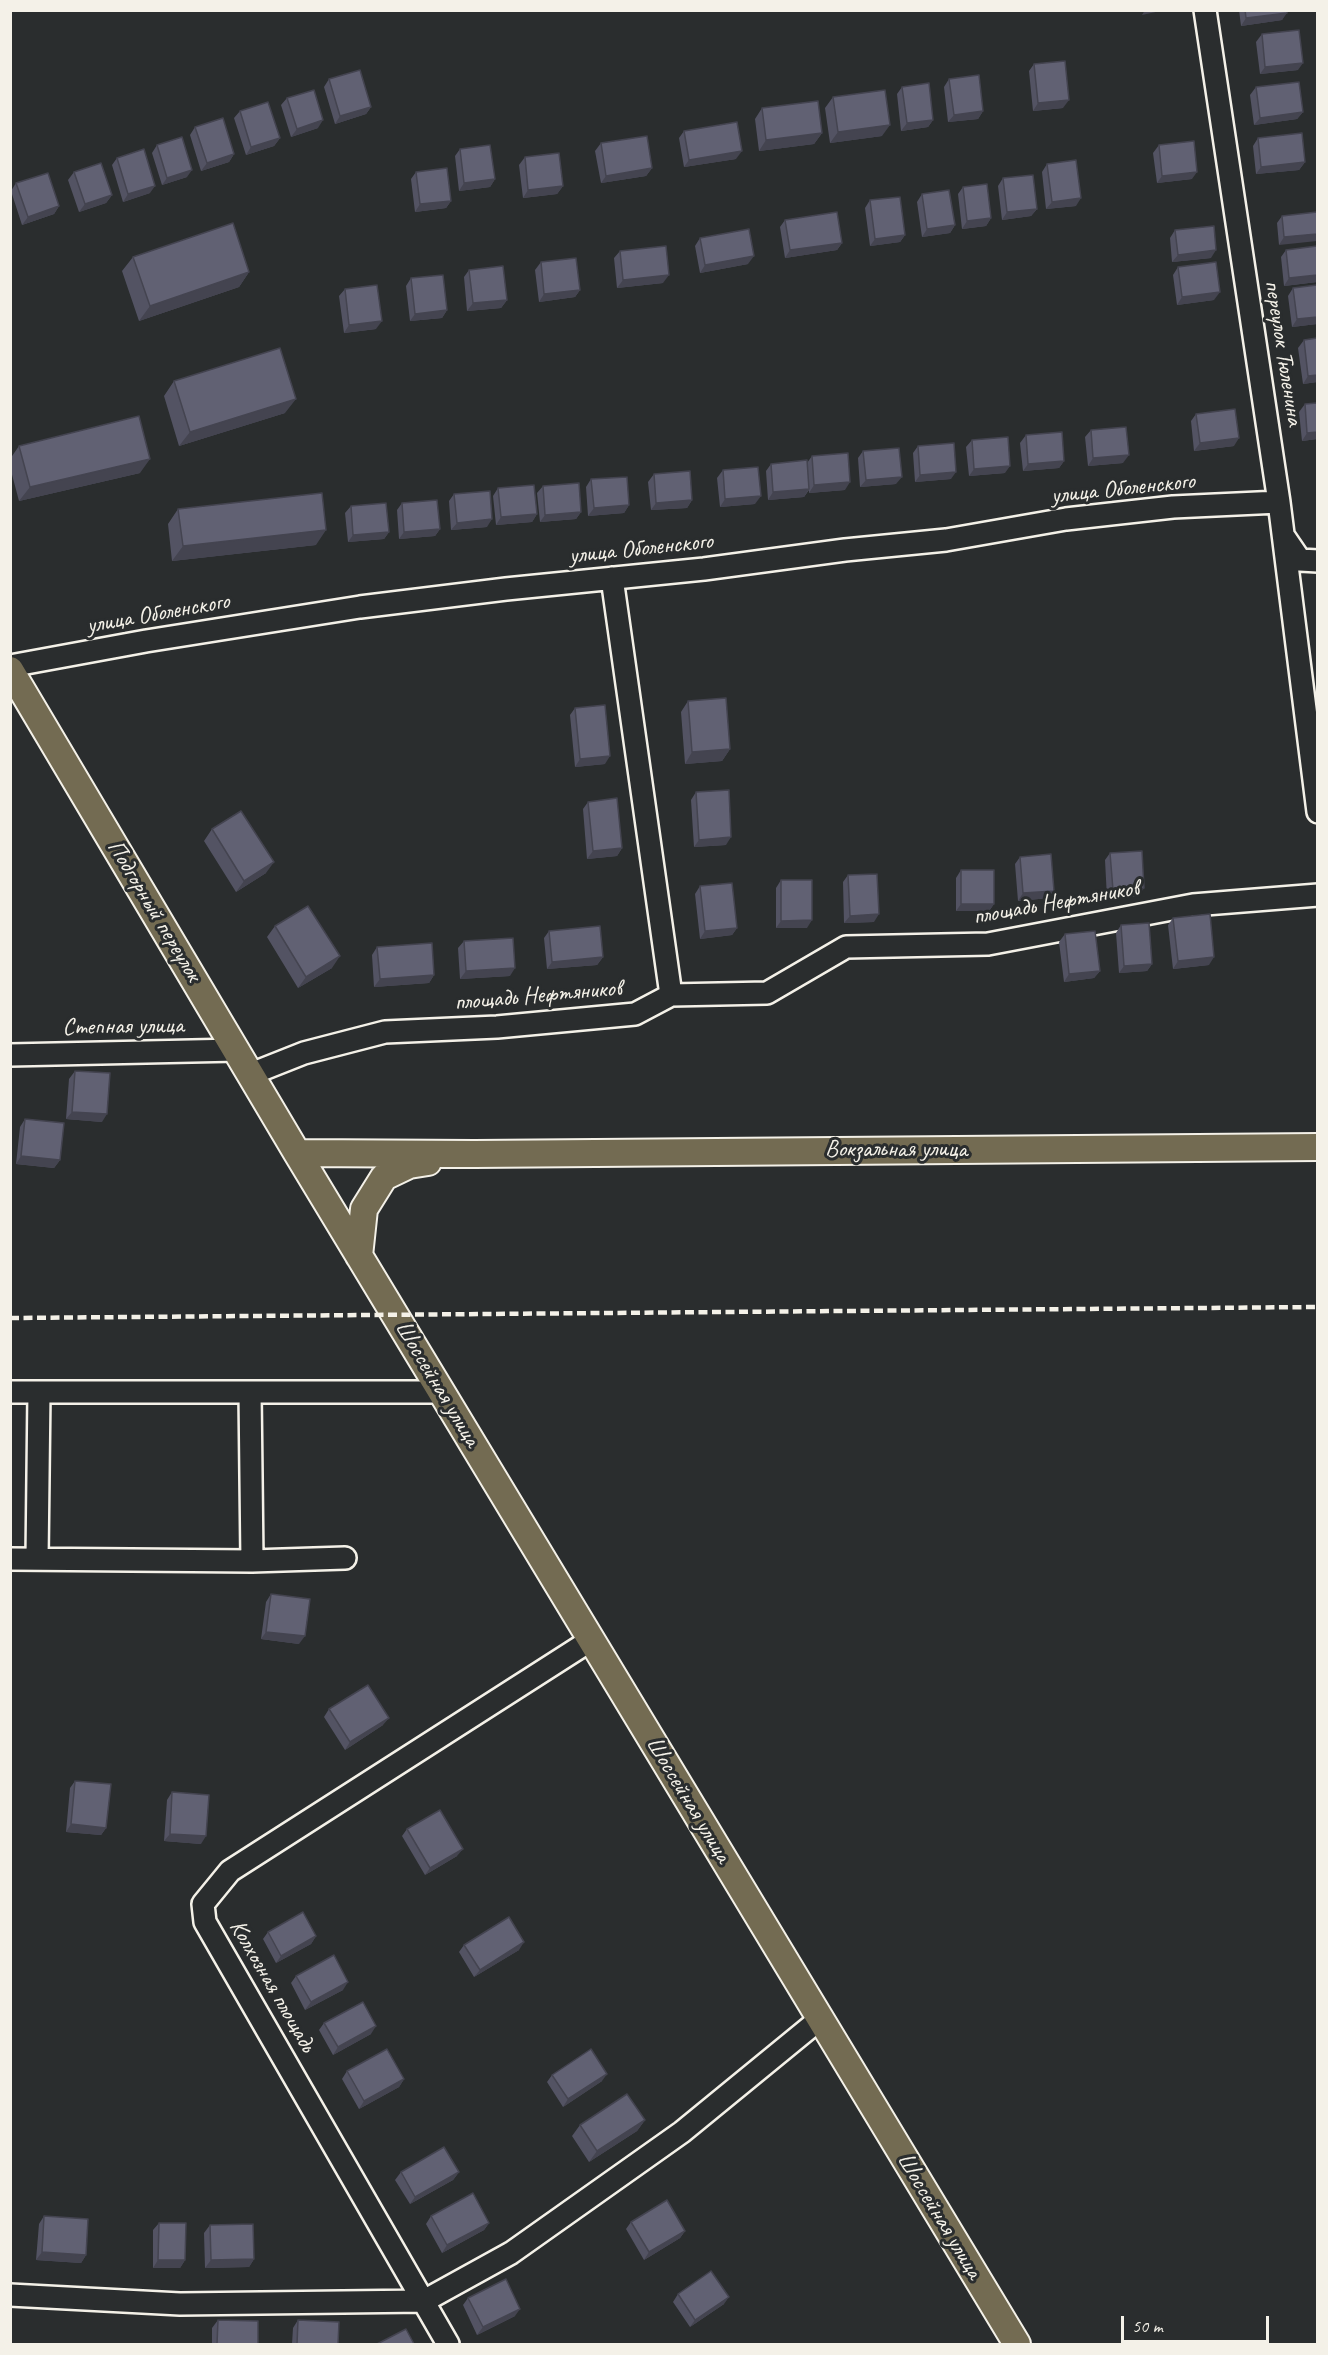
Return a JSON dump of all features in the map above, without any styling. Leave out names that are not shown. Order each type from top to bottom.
[{"type":"main road","name":"Подгорный переулок","points":[[10,668],[297,1153]]},
{"type":"main road","name":"Вокзальная улица","points":[[475,1154],[1317,1147]]},
{"type":"main road","points":[[297,1153],[475,1154]]},
{"type":"main road","name":"Шоссейная улица","points":[[297,1153],[1017,2344]]},
{"type":"main road","points":[[359,1256],[364,1209],[384,1177],[409,1165],[475,1154]]},
{"type":"street","name":"переулок Тюленина","points":[[1205,10],[1280,502],[1317,812]]},
{"type":"street","name":"улица Оболенского","points":[[10,668],[146,641],[350,609],[946,540],[1066,519],[1173,507],[1280,502]]},
{"type":"street","points":[[1284,535],[1300,560],[1317,561]]},
{"type":"street","points":[[612,578],[671,995]]},
{"type":"street","name":"площадь Нефтяников","points":[[251,1074],[304,1053],[385,1032],[497,1027],[635,1014],[671,995],[767,993],[846,947],[988,944],[1193,904],[1317,895]]},
{"type":"street","name":"Степная улица","points":[[10,1055],[237,1050]]},
{"type":"street","points":[[10,1392],[441,1392]]},
{"type":"street","points":[[37,1559],[39,1392]]},
{"type":"street","points":[[250,1392],[252,1561]]},
{"type":"street","points":[[10,1559],[252,1561],[345,1558]]},
{"type":"street","name":"Колхозная площадь","points":[[448,2344],[205,1922],[203,1904],[230,1871],[591,1640]]},
{"type":"street","points":[[10,2295],[180,2304],[424,2301],[511,2253],[682,2132],[820,2019]]},
{"type":"building","points":[[1245,10],[1287,10],[1287,13],[1246,18]]},
{"type":"building","points":[[1299,30],[1303,63],[1265,67],[1262,34]]},
{"type":"building","points":[[1065,61],[1069,100],[1038,103],[1034,64]]},
{"type":"building","points":[[360,70],[371,107],[340,116],[329,79]]},
{"type":"building","points":[[979,75],[983,111],[954,115],[949,79]]},
{"type":"building","points":[[1299,82],[1303,112],[1260,118],[1256,87]]},
{"type":"building","points":[[929,83],[933,120],[907,123],[902,87]]},
{"type":"building","points":[[314,90],[323,120],[297,129],[287,98]]},
{"type":"building","points":[[885,90],[890,125],[838,132],[833,97]]},
{"type":"building","points":[[818,101],[822,133],[766,140],[762,108]]},
{"type":"building","points":[[268,102],[280,138],[251,147],[240,111]]},
{"type":"building","points":[[223,118],[234,154],[207,163],[195,127]]},
{"type":"building","points":[[737,122],[742,151],[689,160],[684,131]]},
{"type":"building","points":[[1302,133],[1305,162],[1261,167],[1258,138]]},
{"type":"building","points":[[647,136],[652,168],[606,176],[601,143]]},
{"type":"building","points":[[182,137],[192,170],[167,178],[157,145]]},
{"type":"building","points":[[1194,141],[1197,172],[1162,176],[1159,145]]},
{"type":"building","points":[[490,145],[495,179],[464,183],[460,149]]},
{"type":"building","points":[[144,149],[155,186],[128,194],[117,158]]},
{"type":"building","points":[[559,153],[563,186],[528,190],[525,157]]},
{"type":"building","points":[[1076,160],[1081,198],[1052,202],[1047,164]]},
{"type":"building","points":[[101,163],[112,195],[85,204],[74,172]]},
{"type":"building","points":[[447,168],[451,201],[420,204],[416,172]]},
{"type":"building","points":[[48,173],[59,206],[28,217],[16,183]]},
{"type":"building","points":[[1033,175],[1037,209],[1007,212],[1003,178]]},
{"type":"building","points":[[987,184],[991,218],[967,221],[963,187]]},
{"type":"building","points":[[949,190],[955,225],[927,229],[922,194]]},
{"type":"building","points":[[900,197],[905,235],[875,239],[870,200]]},
{"type":"building","points":[[837,212],[842,243],[790,250],[785,220]]},
{"type":"building","points":[[1317,212],[1317,234],[1284,237],[1282,216]]},
{"type":"building","points":[[233,223],[249,272],[150,306],[133,257]]},
{"type":"building","points":[[1214,226],[1216,250],[1178,255],[1175,230]]},
{"type":"building","points":[[749,229],[754,256],[705,265],[700,238]]},
{"type":"building","points":[[666,246],[669,275],[623,280],[620,251]]},
{"type":"building","points":[[1317,246],[1317,275],[1289,278],[1286,250]]},
{"type":"building","points":[[576,258],[580,290],[544,294],[541,262]]},
{"type":"building","points":[[1216,262],[1220,292],[1182,297],[1178,267]]},
{"type":"building","points":[[503,266],[507,300],[473,303],[469,270]]},
{"type":"building","points":[[443,275],[447,310],[415,314],[411,278]]},
{"type":"building","points":[[377,285],[382,321],[349,325],[345,289]]},
{"type":"building","points":[[1317,285],[1317,317],[1297,319],[1293,288]]},
{"type":"building","points":[[1317,338],[1317,375],[1308,376],[1304,340]]},
{"type":"building","points":[[280,348],[296,399],[190,432],[174,381]]},
{"type":"building","points":[[1317,403],[1317,432],[1307,433],[1305,404]]},
{"type":"building","points":[[1235,409],[1239,438],[1200,443],[1196,414]]},
{"type":"building","points":[[139,416],[150,459],[30,487],[19,446]]},
{"type":"building","points":[[1126,427],[1129,455],[1093,458],[1091,430]]},
{"type":"building","points":[[1062,432],[1064,461],[1028,464],[1026,435]]},
{"type":"building","points":[[1008,437],[1010,466],[974,469],[972,440]]},
{"type":"building","points":[[954,443],[956,472],[920,475],[918,446]]},
{"type":"building","points":[[899,448],[902,477],[866,480],[863,451]]},
{"type":"building","points":[[848,453],[850,482],[814,485],[812,456]]},
{"type":"building","points":[[807,460],[809,489],[773,492],[771,464]]},
{"type":"building","points":[[758,467],[761,496],[725,499],[723,470]]},
{"type":"building","points":[[690,471],[692,500],[656,503],[654,474]]},
{"type":"building","points":[[627,477],[629,505],[594,508],[591,479]]},
{"type":"building","points":[[579,483],[581,512],[545,515],[543,486]]},
{"type":"building","points":[[534,485],[537,514],[501,517],[498,488]]},
{"type":"building","points":[[490,491],[492,519],[457,523],[454,494]]},
{"type":"building","points":[[322,493],[326,530],[183,546],[178,509]]},
{"type":"building","points":[[437,500],[440,529],[404,532],[402,503]]},
{"type":"building","points":[[386,503],[389,532],[353,535],[351,506]]},
{"type":"building","points":[[726,698],[730,749],[692,752],[688,701]]},
{"type":"building","points":[[605,705],[610,756],[580,759],[575,708]]},
{"type":"building","points":[[729,790],[731,837],[699,840],[696,792]]},
{"type":"building","points":[[617,798],[622,848],[593,851],[588,802]]},
{"type":"building","points":[[241,811],[274,862],[244,881],[212,829]]},
{"type":"building","points":[[1142,851],[1144,888],[1113,890],[1110,853]]},
{"type":"building","points":[[1051,854],[1054,891],[1023,893],[1020,857]]},
{"type":"building","points":[[961,870],[994,870],[994,904],[961,904]]},
{"type":"building","points":[[877,874],[879,914],[850,916],[848,875]]},
{"type":"building","points":[[781,880],[812,880],[812,920],[781,921]]},
{"type":"building","points":[[732,883],[737,928],[705,931],[700,886]]},
{"type":"building","points":[[308,906],[340,956],[306,977],[275,926]]},
{"type":"building","points":[[1210,914],[1214,957],[1178,961],[1173,918]]},
{"type":"building","points":[[1149,923],[1152,964],[1124,966],[1121,925]]},
{"type":"building","points":[[600,926],[603,957],[552,962],[549,931]]},
{"type":"building","points":[[1095,931],[1100,971],[1069,974],[1065,934]]},
{"type":"building","points":[[513,938],[515,968],[466,971],[464,941]]},
{"type":"building","points":[[432,943],[434,975],[380,979],[377,947]]},
{"type":"building","points":[[75,1071],[110,1073],[107,1114],[72,1112]]},
{"type":"building","points":[[25,1119],[64,1123],[60,1160],[21,1156]]},
{"type":"building","points":[[271,1594],[310,1599],[305,1636],[266,1632]]},
{"type":"building","points":[[368,1685],[389,1718],[350,1742],[329,1709]]},
{"type":"building","points":[[75,1781],[111,1784],[106,1828],[71,1824]]},
{"type":"building","points":[[172,1792],[209,1795],[206,1836],[170,1834]]},
{"type":"building","points":[[440,1810],[463,1849],[430,1868],[407,1829]]},
{"type":"building","points":[[303,1912],[316,1936],[281,1956],[268,1932]]},
{"type":"building","points":[[509,1917],[524,1942],[480,1970],[464,1945]]},
{"type":"building","points":[[334,1955],[348,1982],[311,2002],[296,1976]]},
{"type":"building","points":[[363,2002],[376,2026],[338,2047],[324,2023]]},
{"type":"building","points":[[387,2049],[404,2079],[364,2101],[347,2071]]},
{"type":"building","points":[[591,2049],[607,2074],[568,2099],[552,2075]]},
{"type":"building","points":[[627,2094],[645,2120],[597,2151],[580,2125]]},
{"type":"building","points":[[444,2147],[459,2172],[415,2197],[401,2172]]},
{"type":"building","points":[[473,2193],[489,2223],[447,2245],[431,2216]]},
{"type":"building","points":[[667,2200],[685,2231],[649,2252],[631,2222]]},
{"type":"building","points":[[44,2216],[88,2219],[86,2255],[42,2252]]},
{"type":"building","points":[[159,2223],[186,2223],[185,2260],[158,2260]]},
{"type":"building","points":[[253,2224],[254,2259],[211,2260],[210,2225]]},
{"type":"building","points":[[711,2271],[729,2297],[695,2320],[678,2294]]},
{"type":"building","points":[[506,2279],[520,2309],[483,2327],[468,2298]]},
{"type":"building","points":[[218,2320],[258,2321],[258,2344],[217,2344]]},
{"type":"building","points":[[298,2320],[339,2322],[338,2344],[297,2344]]},
{"type":"building","points":[[406,2329],[414,2344],[377,2344]]},
{"type":"railway","points":[[10,1318],[1318,1307]]}]
